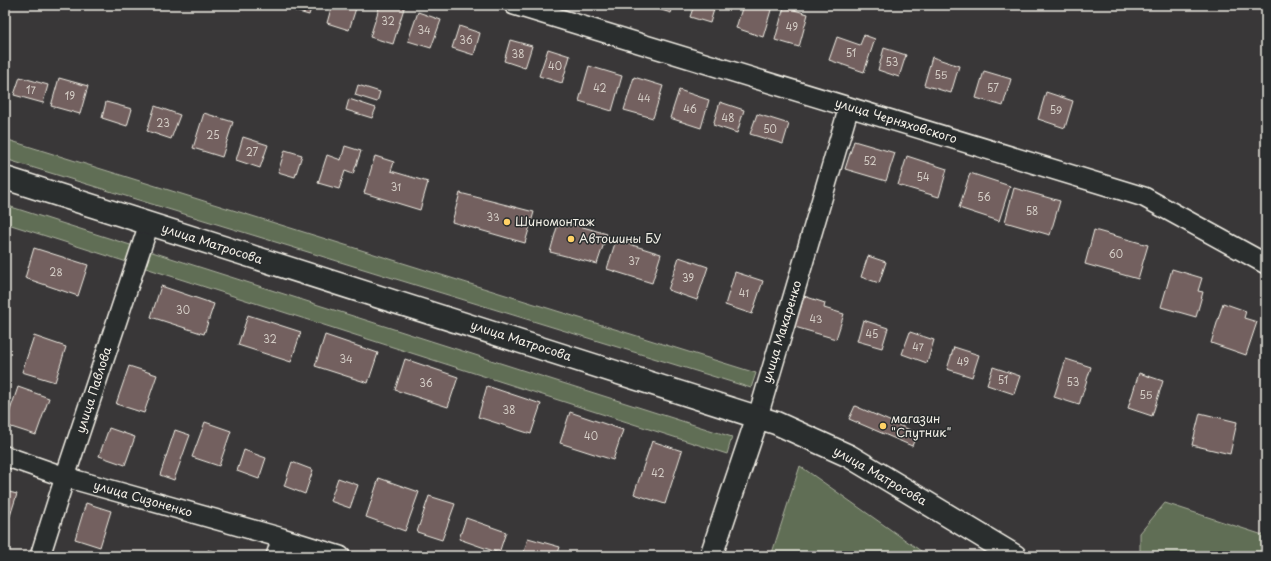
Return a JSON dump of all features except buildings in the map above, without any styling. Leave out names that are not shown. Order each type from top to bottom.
[{"type":"main road","name":"улица Матросова","points":[[5,178],[758,416],[849,456],[1015,556]]},
{"type":"main road","name":"улица Макаренко","points":[[711,556],[758,416]]},
{"type":"street","name":"улица Черняховского","points":[[514,5],[1144,197],[1266,264]]},
{"type":"street","name":"улица Макаренко","points":[[758,416],[849,107]]},
{"type":"street","name":"улица Павлова","points":[[40,556],[149,224]]},
{"type":"street","name":"улица Сизоненко","points":[[5,456],[65,477],[282,538],[340,556]]},
{"type":"street","points":[[276,556],[282,538]]},
{"type":"green space","points":[[5,139],[756,373],[751,388],[5,159]]},
{"type":"green space","points":[[5,205],[732,437],[727,454],[5,223]]},
{"type":"green space","points":[[800,466],[928,556],[771,556]]},
{"type":"green space","points":[[1165,503],[1266,536],[1266,556],[1140,556],[1140,533]]},
{"type":"place","name":"Шиномонтаж","points":[[507,222]]},
{"type":"place","name":"Автошины БУ","points":[[571,239]]},
{"type":"place","name":"магазин \"Спутник\"","points":[[883,426]]}]
